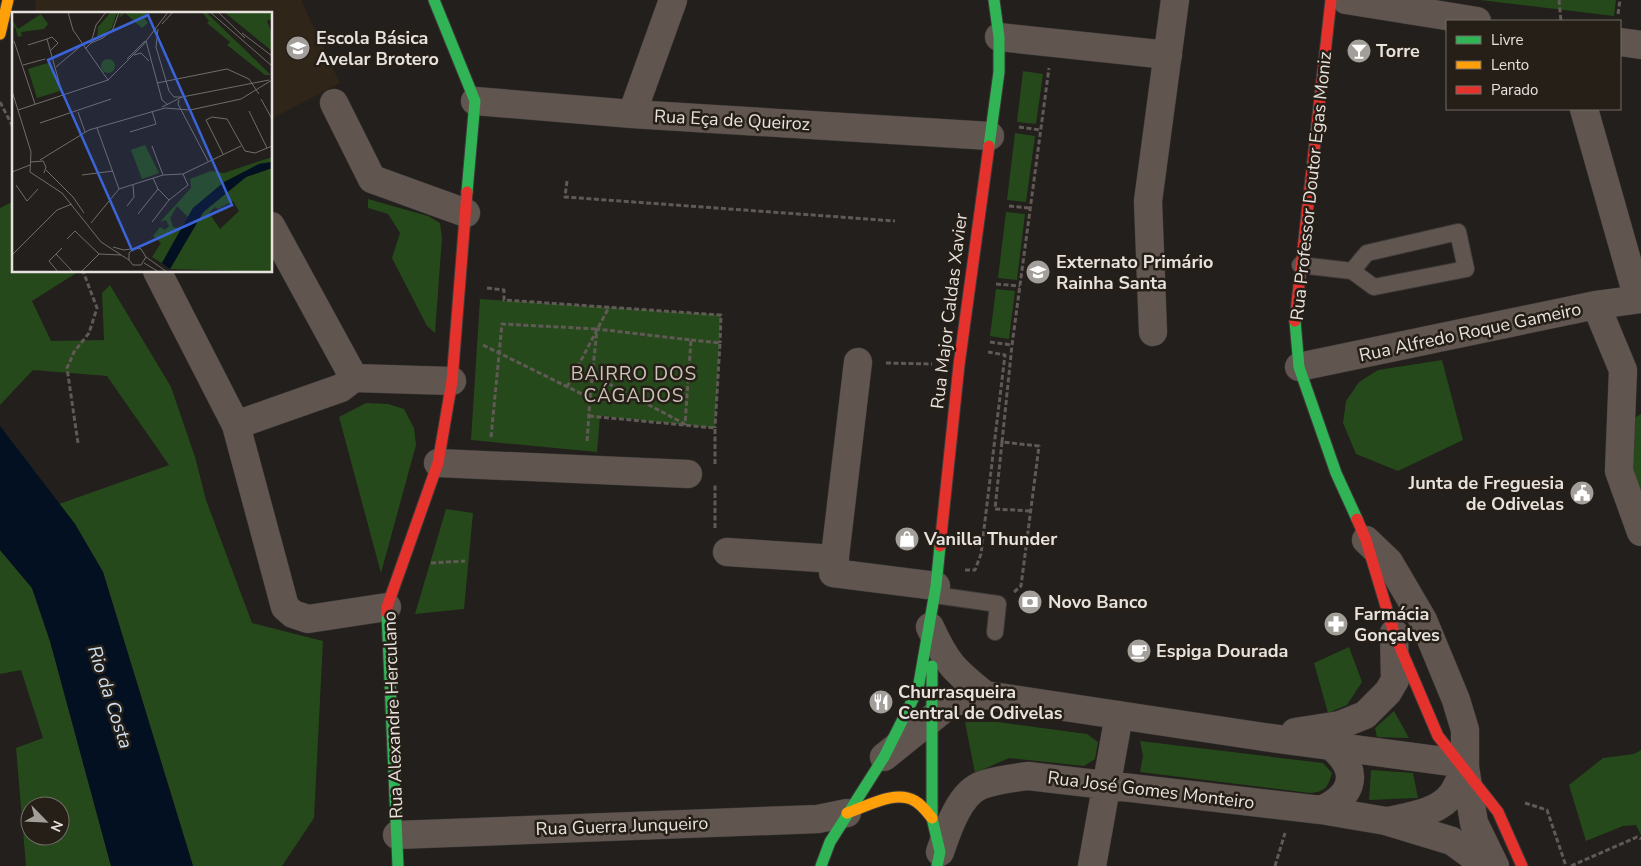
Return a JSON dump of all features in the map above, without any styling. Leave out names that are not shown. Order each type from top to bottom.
[{"type":"street","points":[[2,0],[4,15]]},
{"type":"street","points":[[0,34],[8,0]]},
{"type":"street","name":"Rua Alexandre Herculano","points":[[398,866],[387,607],[438,463],[452,381],[476,101],[434,0]]},
{"type":"street","points":[[632,114],[673,0]]},
{"type":"street","name":"Rua Major Caldas Xavier","points":[[820,866],[830,842],[847,813],[884,757],[918,688],[930,627],[941,593],[959,365],[1000,131],[999,38],[994,0]]},
{"type":"street","points":[[1153,332],[1148,201],[1175,0]]},
{"type":"street","name":"Rua Professor Doutor Egas Moniz","points":[[1331,0],[1300,265],[1296,317],[1299,367],[1336,474],[1366,540],[1394,633],[1438,736],[1498,812],[1522,866]]},
{"type":"street","points":[[1346,0],[1471,20]]},
{"type":"street","points":[[1621,31],[1641,45]]},
{"type":"street","points":[[999,38],[1168,55]]},
{"type":"street","name":"Rua Eça de Queiroz","points":[[476,101],[632,114],[1000,131]]},
{"type":"street","points":[[334,103],[372,179],[466,213]]},
{"type":"street","points":[[1584,110],[1639,299]]},
{"type":"street","points":[[272,228],[354,378]]},
{"type":"street","points":[[157,272],[236,426],[285,607],[293,614],[308,620],[387,607]]},
{"type":"street","name":"Rua Alfredo Roque Gameiro","points":[[1299,367],[1596,306],[1639,299]]},
{"type":"street","points":[[1596,306],[1632,378],[1619,472],[1641,532]]},
{"type":"street","points":[[858,362],[833,572],[941,593]]},
{"type":"street","points":[[236,426],[341,388],[354,378],[452,381]]},
{"type":"street","points":[[438,463],[688,474]]},
{"type":"street","name":"Rua Professor Doutor Egas Moniz","points":[[1366,540],[1389,562],[1423,620],[1456,700],[1465,730],[1465,768],[1474,822],[1495,866]]},
{"type":"street","points":[[727,552],[835,560]]},
{"type":"street","points":[[930,627],[944,658],[956,671],[985,695]]},
{"type":"street","name":"Rua Major Caldas Xavier","points":[[930,627],[933,726],[932,818],[938,859]]},
{"type":"street","points":[[1264,737],[1340,725],[1365,715],[1388,692],[1394,680],[1394,633]]},
{"type":"street","points":[[884,757],[933,726],[951,704],[985,695],[1264,737],[1451,762],[1465,768]]},
{"type":"street","points":[[1092,866],[1119,715]]},
{"type":"street","points":[[1321,810],[1338,802],[1346,791],[1350,776],[1345,758],[1331,746]]},
{"type":"street","name":"Rua José Gomes Monteiro","points":[[1386,821],[1425,812],[1439,806],[1453,793],[1465,768]]},
{"type":"street","name":"Rua José Gomes Monteiro","points":[[938,859],[953,816],[970,793],[981,785],[1028,776],[1292,806],[1386,821],[1452,841],[1486,866]]},
{"type":"street","points":[[847,813],[883,799],[904,797],[915,800],[932,818]]},
{"type":"street","name":"Rua Guerra Junqueiro","points":[[397,835],[818,819],[847,813]]},
{"type":"lane","points":[[1300,265],[1352,270],[1374,287],[1466,269],[1458,232],[1367,253],[1352,270]]},
{"type":"lane","points":[[941,593],[998,604],[996,632]]},
{"type":"path","points":[[1558,0],[1561,20]]},
{"type":"path","points":[[1619,20],[1620,0]]},
{"type":"path","points":[[1031,511],[995,509],[1012,345],[1050,60]]},
{"type":"path","points":[[0,102],[12,125]]},
{"type":"path","points":[[1000,131],[1040,130]]},
{"type":"path","points":[[567,181],[565,197],[895,221]]},
{"type":"path","points":[[1000,205],[1030,208]]},
{"type":"path","points":[[78,443],[67,368],[74,352],[89,333],[97,308],[83,272]]},
{"type":"path","points":[[991,283],[1020,286]]},
{"type":"path","points":[[504,300],[721,315],[715,428],[714,551],[727,552]]},
{"type":"path","points":[[567,387],[609,308]]},
{"type":"path","points":[[491,442],[502,324],[597,329],[720,343]]},
{"type":"path","points":[[586,450],[597,329]]},
{"type":"path","points":[[456,331],[590,398]]},
{"type":"path","points":[[685,424],[691,340]]},
{"type":"path","points":[[984,342],[1012,345]]},
{"type":"path","points":[[941,593],[954,570],[975,570],[981,554],[1005,355],[982,352]]},
{"type":"path","points":[[858,362],[959,365]]},
{"type":"path","points":[[592,375],[685,424]]},
{"type":"path","points":[[589,416],[715,428]]},
{"type":"path","points":[[998,604],[1021,586],[1039,446],[1002,442]]},
{"type":"path","points":[[990,474],[998,475]]},
{"type":"path","points":[[1275,866],[1292,806]]},
{"type":"path","points":[[1571,866],[1637,837],[1641,839]]},
{"type":"shaded area","name":"Escola Básica Avelar Brotero","points":[[36,0],[301,0],[340,83],[272,118],[272,12],[34,12]]},
{"type":"green space","points":[[1480,0],[1616,0],[1614,16]]},
{"type":"green space","points":[[1023,71],[1043,74],[1036,124],[1017,122]]},
{"type":"green space","points":[[1015,133],[1035,136],[1026,202],[1007,200]]},
{"type":"green space","points":[[368,199],[428,216],[440,223],[442,238],[435,333],[427,326],[392,258],[400,233],[388,214],[368,208]]},
{"type":"green space","points":[[12,202],[12,272],[78,272],[32,301],[51,341],[104,340],[102,293],[110,285],[171,387],[195,457],[206,500],[252,623],[323,641],[314,818],[282,866],[193,866],[103,572],[75,524],[59,504],[169,465],[107,376],[33,370],[0,405],[0,208]]},
{"type":"green space","points":[[1006,212],[1025,214],[1017,280],[998,278]]},
{"type":"green space","points":[[996,289],[1015,291],[1009,339],[990,336]]},
{"type":"green space","points":[[480,299],[721,315],[715,428],[600,416],[597,452],[471,440]]},
{"type":"green space","points":[[1442,360],[1463,440],[1398,471],[1356,454],[1343,423],[1346,401],[1359,382],[1378,370]]},
{"type":"green space","points":[[366,403],[388,404],[404,409],[414,428],[416,445],[381,573],[339,417]]},
{"type":"green space","points":[[1641,414],[1641,496],[1629,462],[1631,420]]},
{"type":"green space","points":[[446,509],[473,513],[464,609],[415,614]]},
{"type":"green space","points":[[0,550],[32,588],[50,641],[111,866],[26,866],[24,846],[70,846],[70,796],[20,796],[16,748],[43,738],[21,670],[0,674]]},
{"type":"green space","points":[[1349,647],[1362,682],[1347,705],[1328,713],[1314,663]]},
{"type":"green space","points":[[1394,711],[1409,738],[1377,737],[1375,728]]},
{"type":"green space","points":[[965,722],[997,722],[1087,734],[1098,742],[1095,759],[1084,766],[1009,758],[975,773]]},
{"type":"green space","points":[[1140,741],[1323,763],[1332,773],[1325,788],[1310,793],[1140,772],[1143,756]]},
{"type":"green space","points":[[1641,750],[1641,835],[1636,825],[1623,826],[1586,841],[1569,785],[1603,758],[1634,754]]},
{"type":"green space","points":[[1371,770],[1413,773],[1418,798],[1369,800]]},
{"type":"water","name":"Rio da Costa","points":[[0,426],[75,524],[103,572],[193,866],[111,866],[50,641],[32,588],[0,550]]},
{"type":"traffic: fast","points":[[434,0],[475,101],[467,192]]},
{"type":"traffic: fast","points":[[989,146],[999,72],[999,37],[994,0]]},
{"type":"traffic: fast","points":[[1295,321],[1299,367],[1336,473],[1357,519]]},
{"type":"traffic: fast","points":[[821,866],[830,842],[884,757],[918,689],[936,586],[940,546]]},
{"type":"traffic: fast","points":[[387,613],[398,866]]},
{"type":"traffic: fast","points":[[932,666],[932,818],[940,852],[937,866]]},
{"type":"traffic: slow","points":[[0,34],[8,0]]},
{"type":"traffic: slow","points":[[847,813],[881,800],[899,797],[915,801],[932,818]]},
{"type":"traffic: jam","points":[[1295,321],[1331,0]]},
{"type":"traffic: jam","points":[[940,546],[959,365],[989,146]]},
{"type":"traffic: jam","points":[[387,613],[387,607],[438,463],[452,381],[467,192]]},
{"type":"traffic: jam","points":[[1357,519],[1366,540],[1394,633],[1438,736],[1498,812],[1522,866]]},
{"type":"place","name":"Escola Básica Avelar Brotero","points":[[298,48]]},
{"type":"place","name":"Torre","points":[[1359,51]]},
{"type":"place","name":"Externato Primário Rainha Santa","points":[[1038,272]]},
{"type":"place","name":"Junta de Freguesia de Odivelas","points":[[1582,493]]},
{"type":"place","name":"Vanilla Thunder","points":[[907,539]]},
{"type":"place","name":"Novo Banco","points":[[1030,602]]},
{"type":"place","name":"Farmácia Gonçalves","points":[[1336,624]]},
{"type":"place","name":"Espiga Dourada","points":[[1139,651]]},
{"type":"place","name":"Churrasqueira Central de Odivelas","points":[[881,702]]},
{"type":"district","name":"BAIRRO DOS CÁGADOS","points":[[634,385]]}]
